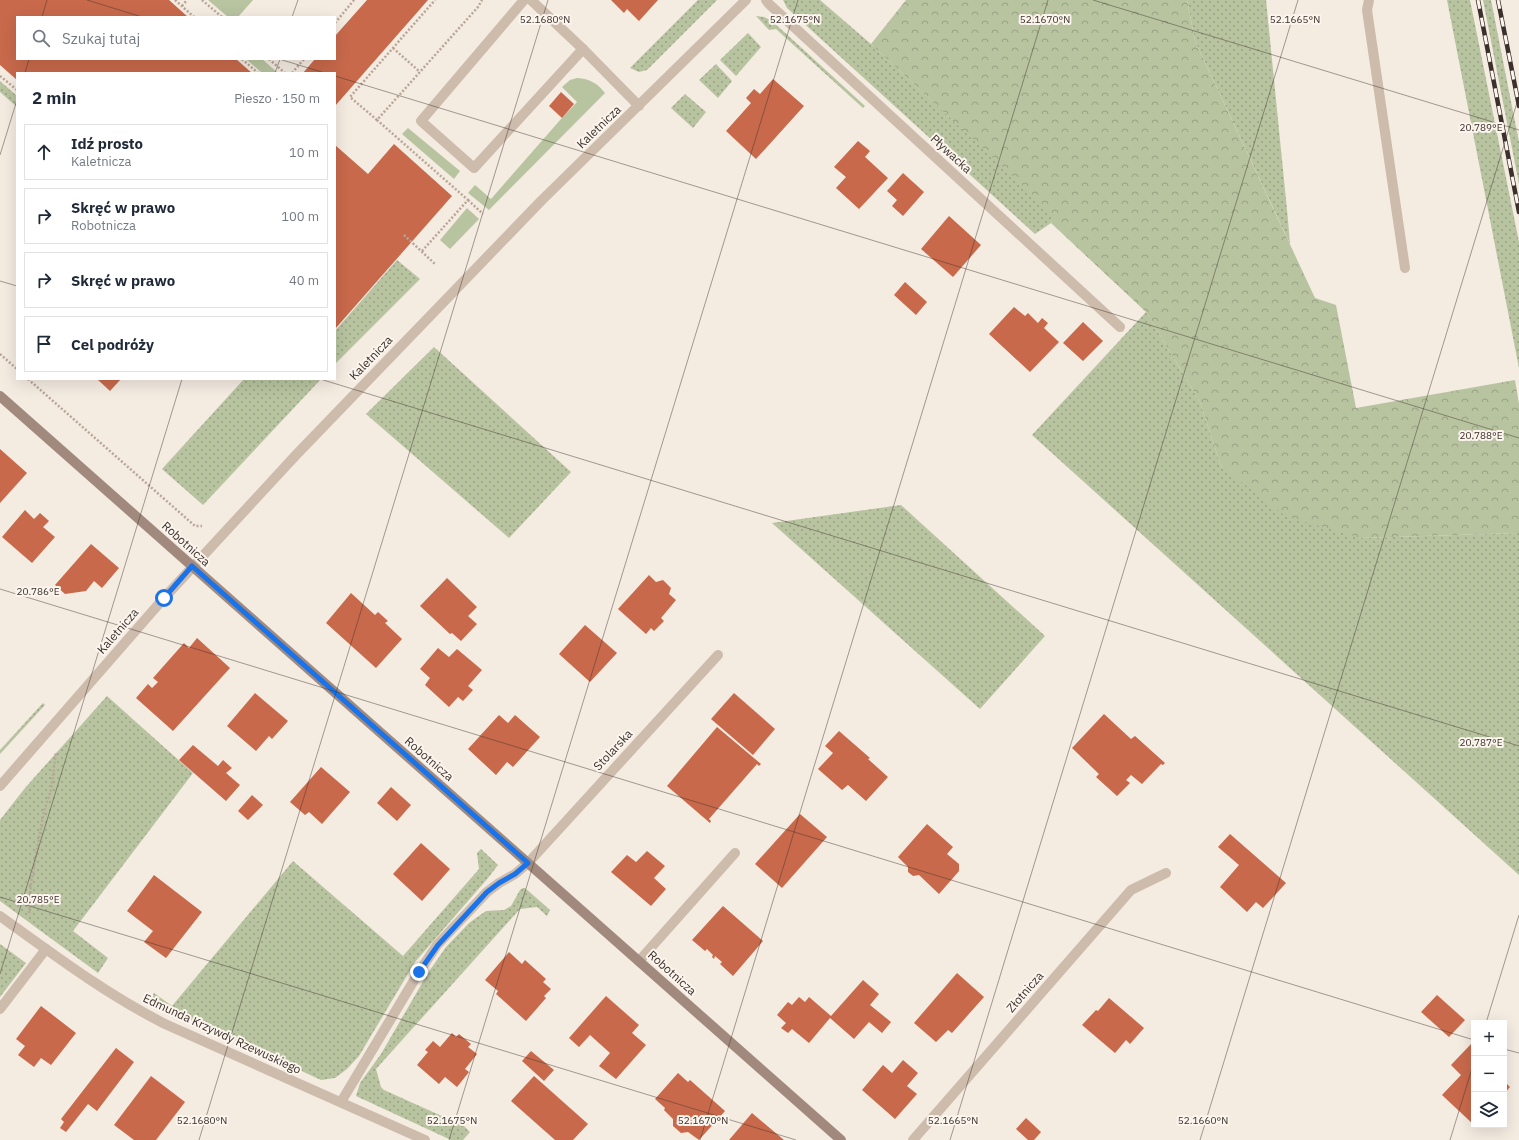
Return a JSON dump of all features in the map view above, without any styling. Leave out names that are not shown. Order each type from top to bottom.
[{"type":"street","points":[[524,0],[421,121],[474,168],[583,49]]},
{"type":"street","points":[[531,0],[583,49],[639,106]]},
{"type":"street","name":"Kaletnicza","points":[[0,786],[192,566],[296,455],[541,201],[746,0]]},
{"type":"street","name":"Pływacka","points":[[766,0],[1120,327]]},
{"type":"street","points":[[1369,0],[1367,10],[1405,268]]},
{"type":"street","name":"Robotnicza","points":[[0,396],[841,1140]]},
{"type":"street","name":"Stolarska","points":[[341,1102],[419,972],[438,945],[487,892],[515,874],[528,863],[718,655]]},
{"type":"street","points":[[639,961],[735,853]]},
{"type":"street","name":"Złotnicza","points":[[913,1140],[1131,890],[1166,873]]},
{"type":"street","name":"Edmunda Krzywdy Rzewuskiego","points":[[0,916],[107,992],[153,1018],[425,1140]]},
{"type":"street","points":[[0,1009],[46,949]]},
{"type":"path","points":[[175,0],[193,16]]},
{"type":"path","points":[[182,6],[187,0]]},
{"type":"path","points":[[202,0],[220,16]]},
{"type":"path","points":[[336,21],[354,0]]},
{"type":"path","points":[[377,120],[350,97],[435,0]]},
{"type":"path","points":[[393,48],[420,72]]},
{"type":"path","points":[[243,60],[257,72]]},
{"type":"path","points":[[271,60],[285,72]]},
{"type":"path","points":[[293,72],[303,60]]},
{"type":"path","points":[[0,76],[16,89]]},
{"type":"path","points":[[468,200],[483,214]]},
{"type":"path","points":[[404,235],[435,264]]},
{"type":"path","points":[[0,354],[16,368]]},
{"type":"path","points":[[29,380],[194,526],[206,527]]},
{"type":"path","points":[[24,934],[38,844],[44,811],[51,790],[57,746]]},
{"type":"green space","points":[[208,0],[253,0],[239,16],[227,16]]},
{"type":"green space","points":[[698,0],[717,0],[647,70],[639,72],[630,68]]},
{"type":"green space","points":[[783,0],[820,0],[871,44],[1054,214],[1051,223],[1035,234],[787,8]]},
{"type":"green space","points":[[906,0],[1187,0],[1195,41],[1315,298],[1336,305],[1356,408],[1515,380],[1519,404],[1519,533],[1361,538],[1285,516],[1221,466],[1200,402],[1146,312],[1051,223],[1053,214],[871,44]]},
{"type":"green space","points":[[1187,0],[1266,0],[1290,244],[1195,41]]},
{"type":"green space","points":[[1447,0],[1470,0],[1519,242],[1519,368]]},
{"type":"green space","points":[[1483,0],[1491,0],[1519,142],[1519,184]]},
{"type":"green space","points":[[756,16],[764,17],[772,21],[865,106],[863,108],[776,29],[769,30]]},
{"type":"green space","points":[[748,33],[761,47],[736,76],[720,60]]},
{"type":"green space","points":[[247,60],[263,60],[277,72],[261,72]]},
{"type":"green space","points":[[716,64],[732,81],[718,98],[699,80]]},
{"type":"green space","points":[[577,78],[586,79],[593,82],[605,93],[489,210],[468,193],[475,185],[491,199],[577,102],[562,87],[570,80]]},
{"type":"green space","points":[[0,81],[16,95],[16,106],[0,92]]},
{"type":"green space","points":[[685,94],[706,112],[693,128],[671,108]]},
{"type":"green space","points":[[408,128],[460,171],[454,179],[402,134]]},
{"type":"green space","points":[[467,208],[479,219],[450,249],[440,240]]},
{"type":"green space","points":[[397,260],[420,279],[336,363],[336,330]]},
{"type":"green space","points":[[1146,312],[1200,402],[1221,466],[1361,538],[1519,533],[1519,875],[1032,435]]},
{"type":"green space","points":[[434,347],[571,472],[509,538],[366,414]]},
{"type":"green space","points":[[243,380],[320,380],[203,505],[162,469]]},
{"type":"green space","points":[[901,505],[1045,636],[980,709],[772,523]]},
{"type":"green space","points":[[107,696],[193,773],[73,931],[108,958],[98,973],[0,901],[0,820],[25,788]]},
{"type":"green space","points":[[43,703],[45,705],[0,754],[0,750]]},
{"type":"green space","points":[[481,849],[498,865],[415,962],[359,1056],[347,1069],[335,1078],[321,1080],[150,1001],[154,993],[172,1006],[293,861],[403,956],[479,869],[477,853]]},
{"type":"green space","points":[[525,888],[550,910],[547,916],[537,907],[520,909],[376,1069],[381,1087],[384,1090],[464,1126],[470,1132],[463,1140],[451,1140],[356,1096],[360,1083],[381,1054],[428,973],[446,947],[469,923],[486,911],[504,910],[511,906],[520,890]]},
{"type":"green space","points":[[0,944],[26,963],[0,997]]},
{"type":"building","points":[[0,0],[169,0],[187,16],[16,16],[16,60],[237,60],[251,72],[16,72],[16,79],[0,65]]},
{"type":"building","points":[[367,0],[428,0],[336,105],[336,72],[304,72],[314,60],[336,60],[336,35]]},
{"type":"building","points":[[611,0],[658,0],[639,21],[627,9],[624,13]]},
{"type":"building","points":[[773,79],[804,106],[756,159],[726,131],[751,103],[746,98],[754,89],[760,94]]},
{"type":"building","points":[[561,92],[574,104],[562,118],[549,106]]},
{"type":"building","points":[[858,141],[870,151],[865,157],[888,178],[859,209],[836,188],[846,177],[834,167]]},
{"type":"building","points":[[394,144],[452,196],[336,328],[336,146],[368,174]]},
{"type":"building","points":[[903,173],[924,192],[903,216],[892,206],[897,200],[887,191]]},
{"type":"building","points":[[949,216],[981,245],[953,277],[921,249]]},
{"type":"building","points":[[905,282],[927,302],[916,315],[894,295]]},
{"type":"building","points":[[1014,307],[1025,316],[1028,313],[1038,323],[1042,318],[1048,323],[1044,328],[1059,342],[1030,372],[989,334]]},
{"type":"building","points":[[1083,322],[1103,341],[1083,361],[1063,343]]},
{"type":"building","points":[[98,380],[120,380],[110,391]]},
{"type":"building","points":[[0,449],[27,473],[0,503]]},
{"type":"building","points":[[25,510],[34,519],[40,513],[49,521],[43,527],[55,537],[32,563],[2,537]]},
{"type":"building","points":[[91,544],[119,568],[102,588],[94,581],[86,591],[65,594],[55,585]]},
{"type":"building","points":[[649,575],[656,582],[663,580],[671,588],[669,594],[676,600],[661,618],[664,621],[654,631],[651,628],[646,634],[618,609]]},
{"type":"building","points":[[447,578],[477,607],[468,616],[477,624],[461,641],[452,633],[450,634],[420,606]]},
{"type":"building","points":[[351,593],[375,615],[378,612],[388,621],[385,623],[402,639],[376,668],[326,623]]},
{"type":"building","points":[[585,625],[617,653],[590,682],[559,654]]},
{"type":"building","points":[[197,638],[230,668],[173,731],[136,698],[148,684],[152,688],[158,682],[153,678],[184,643],[189,648]]},
{"type":"building","points":[[438,648],[449,657],[457,649],[482,670],[468,686],[473,690],[463,701],[458,697],[449,707],[425,685],[430,678],[420,669]]},
{"type":"building","points":[[255,693],[288,721],[272,739],[269,736],[256,751],[227,726]]},
{"type":"building","points":[[734,693],[775,729],[753,755],[711,719]]},
{"type":"building","points":[[1104,714],[1131,739],[1135,736],[1165,763],[1163,765],[1161,764],[1142,784],[1131,775],[1126,780],[1130,783],[1117,796],[1096,777],[1099,774],[1072,748]]},
{"type":"building","points":[[499,715],[508,723],[515,715],[540,737],[513,767],[507,762],[496,775],[468,749]]},
{"type":"building","points":[[717,727],[761,764],[759,766],[757,764],[709,819],[711,821],[710,823],[667,786]]},
{"type":"building","points":[[839,731],[870,758],[868,759],[888,777],[866,801],[848,785],[842,790],[818,769],[833,753],[825,746]]},
{"type":"building","points":[[193,745],[218,766],[223,760],[232,768],[226,773],[240,785],[226,801],[179,760]]},
{"type":"building","points":[[321,767],[350,792],[322,824],[309,812],[305,815],[290,802]]},
{"type":"building","points":[[391,787],[411,805],[397,821],[377,803]]},
{"type":"building","points":[[252,795],[263,805],[248,820],[238,811]]},
{"type":"building","points":[[800,814],[827,837],[782,888],[755,864]]},
{"type":"building","points":[[927,824],[953,847],[947,854],[959,864],[959,871],[939,894],[919,875],[913,876],[908,872],[908,867],[898,857]]},
{"type":"building","points":[[1230,834],[1286,883],[1263,908],[1256,902],[1247,912],[1220,887],[1239,865],[1218,847]]},
{"type":"building","points":[[421,843],[450,869],[422,901],[393,874]]},
{"type":"building","points":[[647,851],[665,866],[654,878],[666,889],[651,906],[611,872],[627,855],[636,862]]},
{"type":"building","points":[[154,875],[202,912],[166,958],[144,942],[153,931],[127,911]]},
{"type":"building","points":[[723,906],[763,941],[733,976],[720,964],[722,962],[715,956],[714,959],[712,957],[713,955],[707,949],[705,951],[692,940]]},
{"type":"building","points":[[509,952],[522,964],[525,960],[546,979],[543,982],[551,989],[544,996],[546,998],[526,1021],[496,994],[498,991],[485,980]]},
{"type":"building","points":[[957,973],[984,997],[952,1033],[948,1030],[936,1042],[914,1023]]},
{"type":"building","points":[[863,980],[879,994],[870,1005],[891,1022],[882,1033],[869,1022],[854,1039],[830,1018],[809,1043],[792,1029],[788,1033],[781,1028],[786,1023],[777,1015],[788,1002],[792,1005],[799,997],[805,1002],[809,997],[831,1016]]},
{"type":"building","points":[[1437,995],[1465,1020],[1449,1037],[1421,1012]]},
{"type":"building","points":[[606,996],[639,1025],[632,1033],[646,1045],[616,1079],[599,1066],[610,1053],[590,1035],[579,1047],[569,1038]]},
{"type":"building","points":[[1109,998],[1144,1028],[1130,1044],[1126,1040],[1115,1053],[1082,1025],[1096,1010],[1098,1011]]},
{"type":"building","points":[[41,1006],[76,1033],[51,1065],[41,1058],[34,1067],[18,1055],[25,1046],[16,1039]]},
{"type":"building","points":[[452,1033],[456,1037],[459,1034],[471,1044],[468,1047],[477,1054],[465,1069],[469,1072],[457,1087],[445,1077],[439,1084],[417,1065],[428,1052],[425,1050],[433,1041],[440,1047]]},
{"type":"building","points":[[1471,1044],[1471,1122],[1442,1095],[1461,1075],[1451,1065]]},
{"type":"building","points":[[116,1048],[134,1062],[97,1111],[88,1104],[66,1132],[60,1128],[64,1122],[61,1119]]},
{"type":"building","points":[[531,1051],[554,1070],[544,1081],[522,1061]]},
{"type":"building","points":[[903,1060],[918,1073],[907,1086],[917,1094],[895,1119],[862,1090],[883,1065],[892,1073]]},
{"type":"building","points":[[678,1073],[688,1082],[690,1080],[725,1111],[699,1140],[688,1132],[681,1133],[673,1126],[673,1119],[664,1110],[665,1108],[655,1099]]},
{"type":"building","points":[[151,1076],[185,1102],[156,1140],[134,1140],[114,1125]]},
{"type":"building","points":[[534,1076],[588,1124],[573,1140],[555,1140],[511,1101]]},
{"type":"building","points":[[752,1113],[784,1140],[729,1140]]},
{"type":"building","points":[[1026,1118],[1041,1132],[1034,1140],[1028,1140],[1016,1129]]},
{"type":"railway","points":[[1478,0],[1519,212]]},
{"type":"railway","points":[[1498,0],[1519,106]]},
{"type":"route","points":[[164,598],[192,566],[528,863],[515,874],[487,892],[438,945],[419,972]]}]
